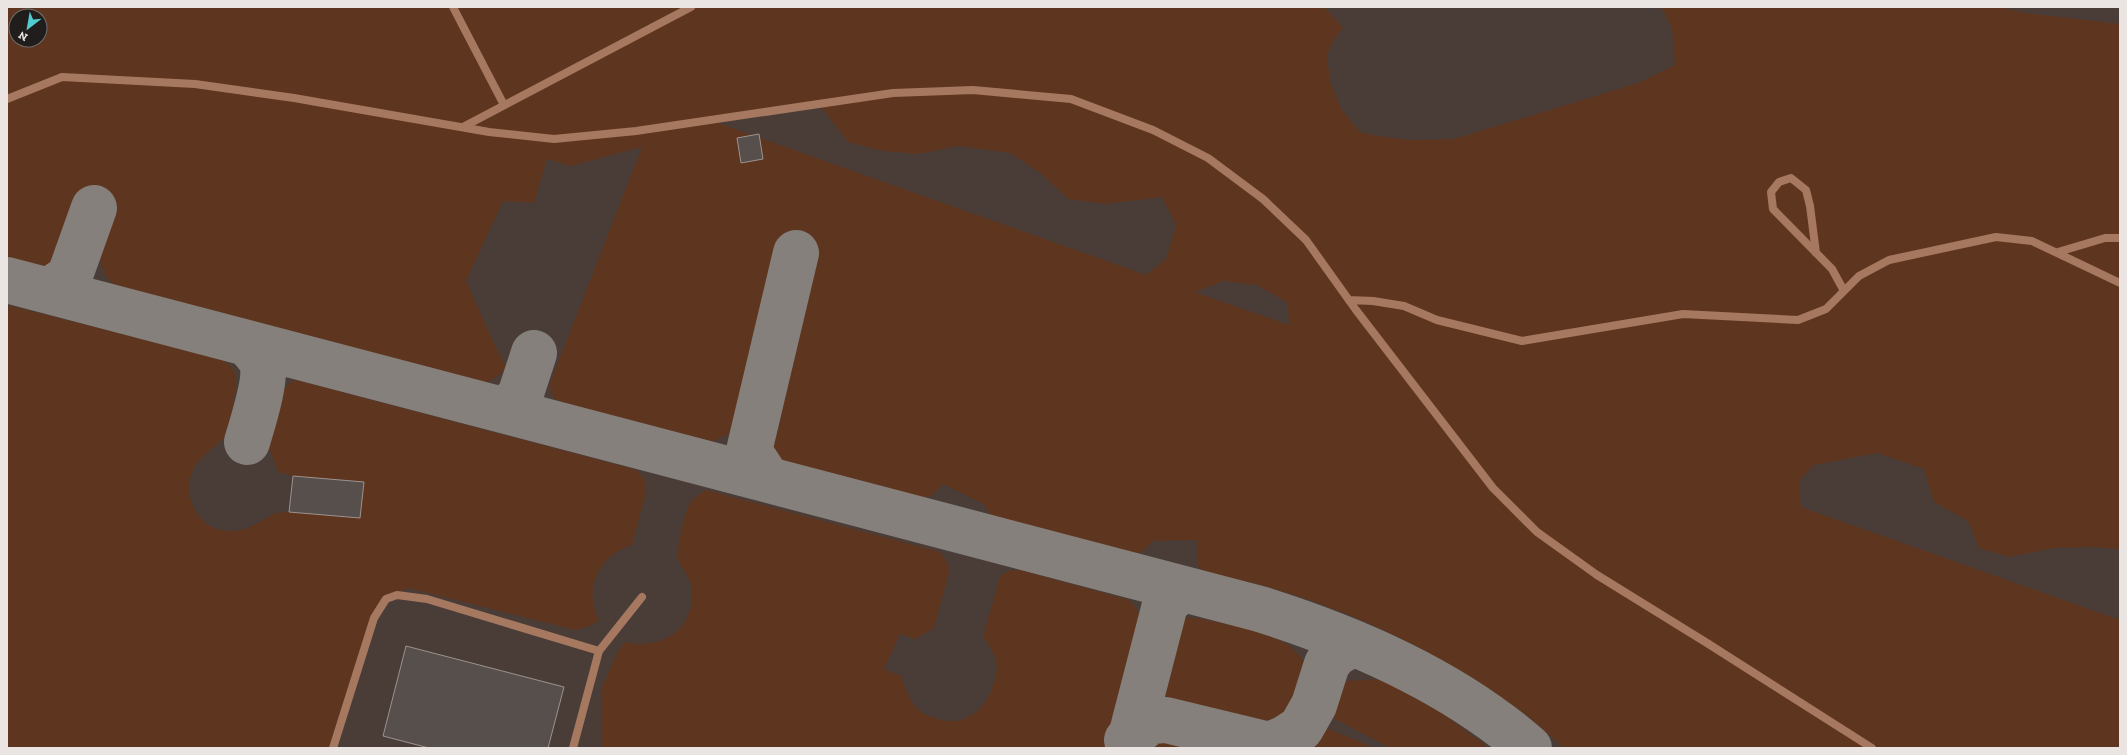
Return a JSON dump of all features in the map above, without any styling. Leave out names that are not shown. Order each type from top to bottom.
[{"type":"lane","points":[[453,7],[504,105]]},
{"type":"lane","points":[[463,127],[690,7]]},
{"type":"lane","points":[[7,99],[62,77],[195,84],[294,98],[463,127],[554,139],[636,131],[892,93],[973,90],[1071,99],[1153,130],[1208,158],[1263,199],[1306,240],[1349,300],[1493,488],[1537,532],[1596,575],[1708,643],[1872,748]]},
{"type":"lane","points":[[1816,253],[1810,206],[1806,190],[1792,178],[1779,182],[1771,192],[1773,208],[1816,253],[1832,269],[1844,291]]},
{"type":"lane","points":[[1349,300],[1373,301],[1404,306],[1437,320],[1522,341],[1683,314],[1798,320],[1826,308],[1859,276],[1889,260],[1996,237],[2032,241],[2058,252],[2120,283]]},
{"type":"lane","points":[[2058,252],[2105,238],[2120,238]]},
{"type":"lane","points":[[333,748],[374,618],[386,599],[397,595],[427,599],[599,651]]},
{"type":"lane","points":[[573,748],[599,651],[642,596]]},
{"type":"shaded area","points":[[7,7],[2120,7],[2120,748],[7,748]]},
{"type":"shaded area","points":[[7,7],[1324,7],[1343,27],[1333,41],[1327,56],[1330,81],[1341,109],[1360,132],[1409,140],[1454,139],[1638,83],[1675,65],[1672,28],[1661,7],[2000,7],[2025,13],[2120,24],[2120,549],[2093,547],[2054,548],[2009,557],[1979,548],[1968,521],[1934,502],[1924,469],[1877,453],[1814,465],[1799,481],[1801,507],[2120,620],[2120,748],[1564,748],[1524,713],[1490,690],[1460,671],[1400,638],[1337,610],[1304,598],[1254,583],[1203,571],[1197,565],[1198,540],[1153,541],[1142,552],[1132,554],[998,519],[991,515],[984,504],[943,484],[930,497],[916,496],[783,461],[772,451],[769,437],[810,272],[728,434],[714,441],[705,443],[562,404],[553,397],[549,386],[642,147],[571,166],[547,159],[534,203],[503,201],[466,281],[496,348],[504,362],[506,370],[488,382],[478,383],[115,285],[105,275],[101,262],[68,224],[55,262],[44,267],[7,258]],"holes":[[[819,104],[848,142],[883,151],[918,154],[958,146],[1010,153],[1042,174],[1068,199],[1105,204],[1162,197],[1176,225],[1166,259],[1146,275],[710,120]],[[1223,281],[1257,285],[1288,303],[1289,325],[1195,292]]]},
{"type":"shaded area","points":[[7,305],[222,359],[231,367],[236,378],[236,383],[226,433],[220,441],[199,460],[193,470],[189,491],[191,502],[195,511],[209,525],[219,530],[242,530],[276,513],[289,512],[293,476],[278,472],[269,448],[282,393],[288,384],[296,380],[637,470],[645,480],[646,493],[632,545],[620,550],[602,565],[593,586],[594,609],[599,621],[585,628],[575,630],[408,588],[386,599],[374,618],[333,748],[7,748]]},
{"type":"shaded area","points":[[706,490],[940,552],[948,563],[949,573],[934,628],[915,639],[900,634],[884,669],[901,676],[913,703],[919,710],[925,714],[943,720],[961,720],[969,717],[983,705],[992,688],[997,664],[989,645],[983,637],[1000,576],[1010,570],[1020,570],[1129,600],[1141,615],[1147,633],[1115,748],[601,748],[601,689],[617,653],[625,642],[638,644],[650,643],[662,640],[672,635],[687,618],[691,606],[692,587],[689,578],[678,559],[678,548],[683,522],[688,507],[696,497]]},
{"type":"shaded area","points":[[1184,617],[1209,620],[1255,631],[1282,641],[1291,647],[1306,665],[1311,677],[1311,685],[1307,702],[1301,715],[1295,723],[1288,727],[1281,728],[1266,727],[1228,716],[1172,707],[1156,684],[1153,675],[1153,665],[1158,645],[1163,636],[1176,621]]},
{"type":"shaded area","points":[[1383,679],[1442,713],[1489,748],[1390,748],[1324,713],[1332,689],[1342,681]]},
{"type":"shaded area","points":[[1317,724],[1370,746],[1369,748],[1298,748]]},
{"type":"shaded area","points":[[1160,738],[1198,748],[1139,748]]},
{"type":"building","points":[[759,134],[763,159],[741,163],[737,138]]},
{"type":"building","points":[[293,476],[364,482],[360,518],[289,512]]},
{"type":"building","points":[[406,646],[564,687],[548,748],[429,748],[383,736]]},
{"type":"taxiway","points":[[60,283],[69,278],[94,208]]},
{"type":"taxiway","points":[[762,471],[749,451],[796,253]]},
{"type":"taxiway","points":[[7,280],[1260,609],[1367,648],[1435,682],[1468,702],[1529,748]]},
{"type":"taxiway","points":[[247,343],[259,357],[263,370],[261,391],[247,442]]},
{"type":"taxiway","points":[[511,404],[519,399],[534,353]]},
{"type":"taxiway","points":[[1128,748],[1166,601],[1174,596]]},
{"type":"taxiway","points":[[1127,740],[1150,721],[1166,720],[1269,745],[1286,738],[1301,728],[1314,705],[1327,664],[1335,654],[1347,647]]}]
